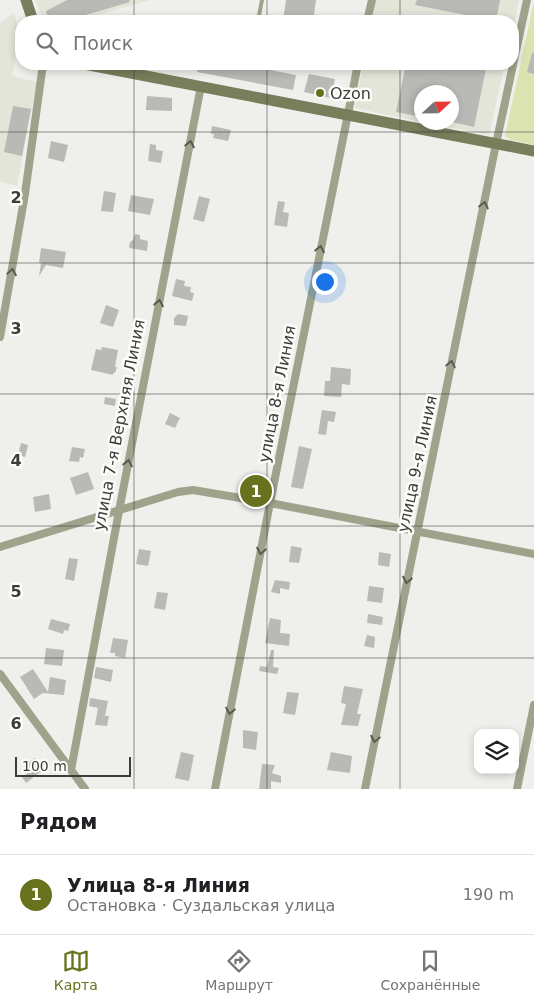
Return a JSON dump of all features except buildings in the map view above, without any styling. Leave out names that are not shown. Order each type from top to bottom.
[{"type":"street","points":[[26,0],[34,15]]},
{"type":"street","points":[[368,15],[372,0]]},
{"type":"street","name":"улица 9-я Линия","points":[[519,40],[528,0]]},
{"type":"street","points":[[0,337],[26,194],[42,70]]},
{"type":"street","points":[[118,70],[534,150]]},
{"type":"street","name":"улица 8-я Линия","points":[[215,789],[357,70]]},
{"type":"street","name":"улица 9-я Линия","points":[[365,789],[512,70]]},
{"type":"street","name":"улица 7-я Верхняя Линия","points":[[71,770],[118,510],[201,86]]},
{"type":"street","points":[[0,547],[178,492],[193,490],[534,554]]},
{"type":"street","points":[[0,674],[85,789]]},
{"type":"street","points":[[517,789],[534,705]]},
{"type":"lane","points":[[259,15],[262,0]]},
{"type":"shaded area","points":[[35,0],[150,0],[98,15],[41,15]]},
{"type":"shaded area","points":[[376,0],[519,0],[516,15],[372,15]]},
{"type":"shaded area","points":[[14,13],[15,60],[12,76],[37,82],[17,186],[0,182],[0,23]]},
{"type":"shaded area","points":[[362,70],[504,70],[489,135],[459,129],[459,85],[414,85],[414,121],[355,108]]},
{"type":"green space","points":[[534,1],[534,145],[511,140],[505,136]]},
{"type":"place","name":"Ozon","points":[[320,93]]},
{"type":"place","name":"Улица 8-я Линия","points":[[256,491]]}]
